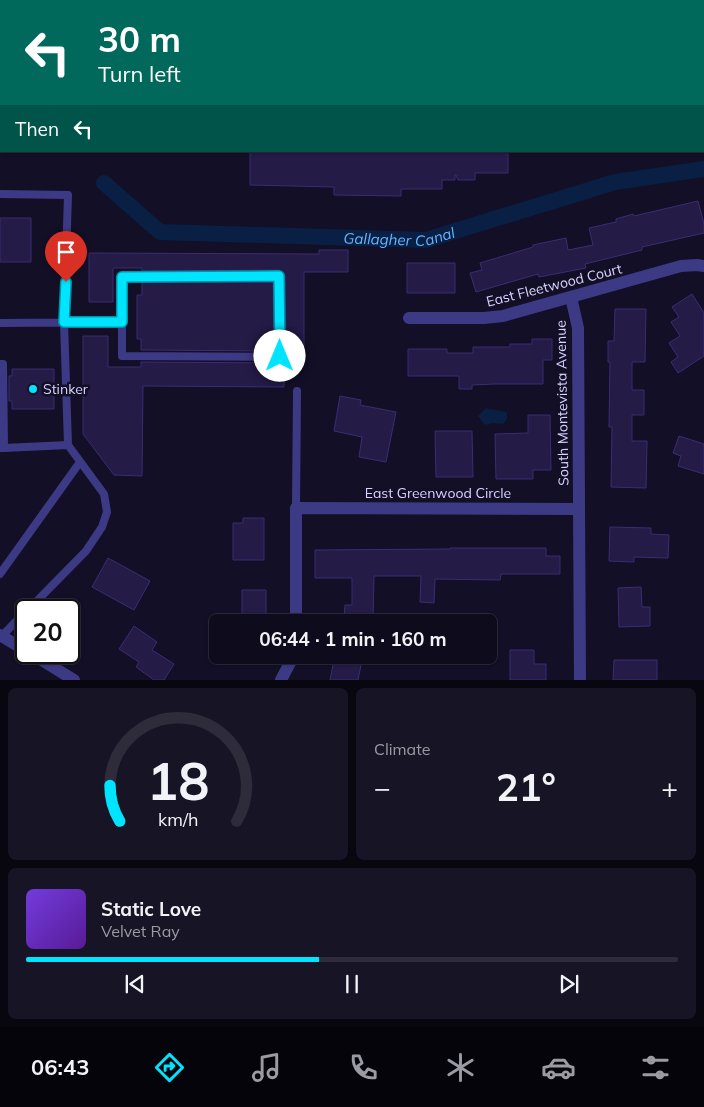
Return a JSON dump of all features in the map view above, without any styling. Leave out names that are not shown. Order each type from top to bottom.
[{"type":"street","name":"East Fleetwood Court","points":[[409,318],[484,318],[503,316],[681,266],[704,266]]},
{"type":"street","name":"South Montevista Avenue","points":[[571,297],[578,328],[580,680]]},
{"type":"street","name":"East Greenwood Circle","points":[[296,508],[579,509]]},
{"type":"street","points":[[296,508],[296,614]]},
{"type":"street","points":[[1,635],[15,644]]},
{"type":"street","points":[[48,664],[74,680]]},
{"type":"street","points":[[281,680],[289,664]]},
{"type":"lane","points":[[0,194],[68,195],[64,322],[68,445],[104,494],[107,512],[102,527],[86,551],[39,599]]},
{"type":"lane","points":[[279,276],[280,356],[122,356],[122,322],[122,277],[279,276]]},
{"type":"lane","points":[[0,322],[122,322]]},
{"type":"lane","points":[[0,364],[3,364],[2,448],[68,445]]},
{"type":"lane","points":[[296,391],[296,508]]},
{"type":"lane","points":[[2,571],[80,462]]},
{"type":"lane","points":[[1,635],[15,622]]},
{"type":"water","points":[[486,408],[507,413],[507,419],[503,424],[493,423],[485,425],[478,416]]},
{"type":"building","points":[[250,152],[508,152],[508,173],[475,173],[475,180],[458,180],[455,175],[455,180],[442,180],[442,189],[401,189],[401,196],[334,195],[334,187],[250,185]]},
{"type":"building","points":[[698,201],[704,224],[704,233],[642,247],[642,250],[585,264],[586,268],[539,277],[538,274],[476,292],[470,273],[482,270],[480,263],[533,247],[533,245],[566,238],[568,250],[593,245],[589,228],[616,222],[616,219],[633,214],[634,216]]},
{"type":"building","points":[[0,218],[31,218],[31,262],[0,262]]},
{"type":"building","points":[[319,250],[348,250],[348,272],[304,272],[304,347],[286,347],[285,276],[279,270],[142,271],[142,268],[113,268],[113,302],[89,302],[89,253],[319,254]]},
{"type":"building","points":[[407,263],[455,263],[455,293],[407,293]]},
{"type":"building","points":[[142,282],[273,282],[274,351],[141,350],[141,339],[137,339],[137,295],[142,295]]},
{"type":"building","points":[[692,294],[704,313],[704,356],[678,373],[671,362],[678,357],[669,343],[680,336],[671,322],[679,317],[672,307]]},
{"type":"building","points":[[615,309],[646,309],[645,362],[632,362],[632,390],[644,390],[644,415],[632,415],[632,441],[647,441],[646,488],[611,487],[612,427],[609,427],[610,362],[608,362],[608,341],[614,341]]},
{"type":"building","points":[[83,336],[108,336],[108,367],[141,367],[141,362],[280,363],[285,360],[284,387],[143,386],[142,476],[114,475],[83,434]]},
{"type":"building","points":[[532,339],[552,339],[552,360],[543,360],[543,384],[472,385],[472,389],[459,389],[459,376],[408,376],[408,349],[447,349],[447,353],[473,353],[473,347],[510,347],[510,344],[532,344]]},
{"type":"building","name":"Stinker","points":[[12,369],[54,369],[54,409],[12,409],[12,401],[9,401],[9,376],[12,376]]},
{"type":"building","points":[[340,396],[361,400],[360,405],[396,412],[386,462],[359,457],[362,437],[334,431]]},
{"type":"building","points":[[528,415],[550,415],[551,470],[533,470],[533,479],[496,479],[495,434],[528,433]]},
{"type":"building","points":[[435,431],[472,431],[473,477],[436,477]]},
{"type":"building","points":[[679,436],[704,444],[704,474],[678,466],[681,456],[673,453]]},
{"type":"building","points":[[243,518],[264,518],[264,560],[233,560],[233,523],[243,523]]},
{"type":"building","points":[[610,527],[651,528],[651,534],[669,535],[668,558],[634,557],[634,562],[609,561]]},
{"type":"building","points":[[546,548],[546,556],[560,556],[560,574],[501,574],[500,580],[435,579],[434,603],[420,602],[421,576],[374,576],[373,614],[344,614],[345,605],[352,605],[352,578],[315,578],[315,550]]},
{"type":"building","points":[[108,558],[150,581],[134,610],[92,587]]},
{"type":"building","points":[[641,587],[642,607],[650,607],[650,626],[619,627],[618,588]]},
{"type":"building","points":[[242,590],[266,590],[266,614],[242,614]]},
{"type":"building","points":[[134,626],[157,642],[152,650],[174,664],[164,680],[154,680],[136,667],[139,662],[119,649]]},
{"type":"building","points":[[510,650],[534,650],[534,664],[546,664],[546,680],[510,680]]},
{"type":"building","points":[[614,660],[657,660],[657,680],[613,680]]},
{"type":"building","points":[[333,664],[361,664],[358,680],[330,680]]},
{"type":"waterway","name":"Gallagher Canal","points":[[104,183],[160,232],[426,240],[615,182],[704,169]]},
{"type":"place","name":"Stinker","points":[[33,389]]},
{"type":"route","points":[[66,282],[64,322],[122,322],[122,277],[279,276],[280,356]]}]
